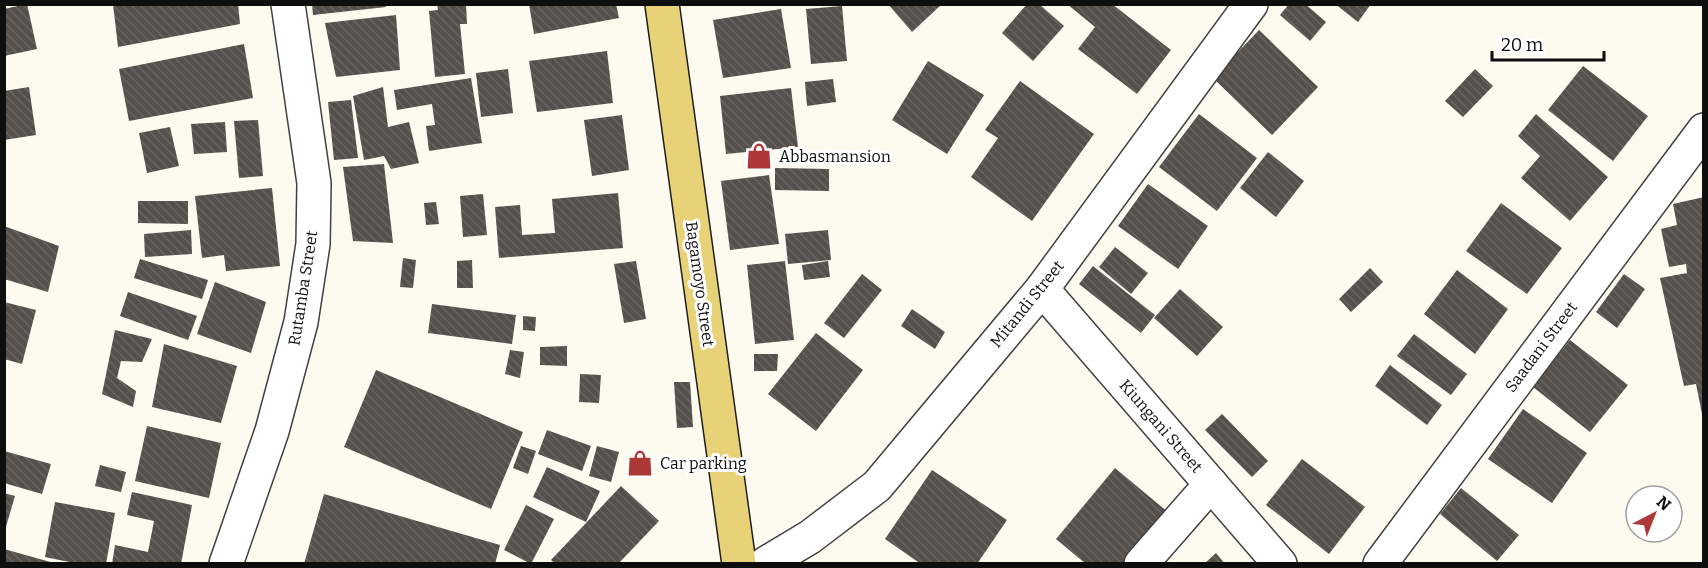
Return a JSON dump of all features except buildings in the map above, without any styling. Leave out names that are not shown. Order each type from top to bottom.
[{"type":"main road","name":"Bagamoyo Street","points":[[662,4],[739,564]]},
{"type":"street","name":"Rutamba Street","points":[[226,564],[272,431],[301,322],[313,244],[314,183],[288,4]]},
{"type":"street","name":"Mitandi Street","points":[[765,564],[810,537],[877,486],[1042,289],[1251,4]]},
{"type":"street","name":"Saadani Street","points":[[1380,564],[1704,130]]},
{"type":"street","name":"Kiungani Street","points":[[1042,289],[1280,564]]},
{"type":"street","points":[[1141,564],[1211,483]]},
{"type":"place","name":"Abbasmansion","points":[[759,156]]},
{"type":"place","name":"Car parking","points":[[640,463]]}]
